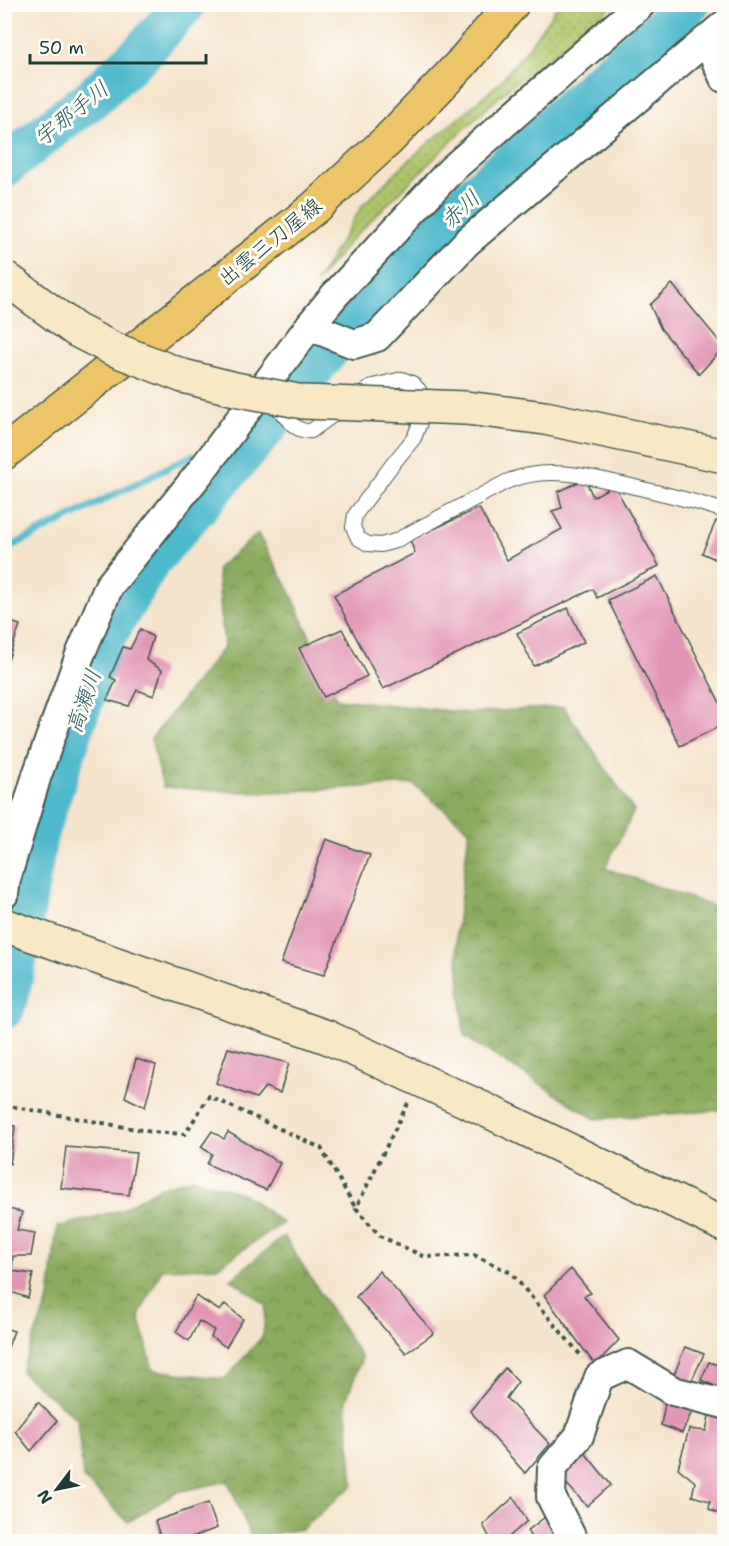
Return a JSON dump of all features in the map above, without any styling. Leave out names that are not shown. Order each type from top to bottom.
[{"type":"main road","name":"出雲三刀屋線","points":[[4,453],[314,208],[388,140],[460,65],[512,4]]},
{"type":"street","points":[[5,884],[37,776],[80,655],[109,586],[202,470],[268,396],[316,328],[334,296],[450,170],[640,4]]},
{"type":"street","points":[[316,328],[354,344],[370,340],[383,332],[467,242],[716,33],[724,78]]},
{"type":"street","points":[[4,277],[76,330],[120,352],[183,376],[235,389],[303,402],[466,408],[545,418],[724,456]]},
{"type":"street","points":[[16,929],[327,1037],[724,1226]]},
{"type":"street","points":[[574,1542],[551,1497],[552,1468],[579,1436],[599,1377],[628,1364],[673,1390],[724,1404]]},
{"type":"lane","points":[[268,396],[295,427],[303,432],[311,430],[373,386],[402,379],[412,383],[419,390],[425,410],[414,438],[355,515],[353,527],[358,538],[368,544],[381,545],[395,541],[506,482],[532,474],[588,476],[682,498],[724,511]]},
{"type":"path","points":[[356,1208],[420,1080]]},
{"type":"path","points":[[4,1105],[152,1132],[185,1134],[209,1096],[321,1148],[356,1208],[380,1236],[426,1257],[474,1255],[511,1273],[599,1377]]},
{"type":"green space","points":[[558,5],[613,5],[543,63],[511,86],[461,132],[350,241],[316,283],[362,206],[402,166],[499,83],[528,48]]},
{"type":"green space","points":[[258,534],[291,593],[337,699],[469,713],[564,707],[634,811],[605,868],[724,910],[724,1110],[595,1119],[464,1036],[456,935],[469,830],[413,784],[258,793],[163,787],[151,739],[224,647],[217,568]]},
{"type":"green space","points":[[194,1178],[244,1194],[283,1223],[217,1267],[162,1269],[139,1316],[153,1370],[225,1379],[263,1336],[266,1305],[231,1279],[284,1236],[362,1358],[346,1400],[353,1485],[302,1529],[251,1537],[228,1481],[177,1492],[128,1522],[83,1478],[77,1419],[21,1372],[49,1298],[57,1227],[121,1210],[158,1188]]},
{"type":"building","points":[[672,284],[724,347],[699,374],[661,329],[650,305]]},
{"type":"building","points":[[585,479],[593,497],[614,485],[659,566],[597,598],[593,589],[383,689],[334,595],[415,553],[410,540],[479,508],[507,560],[562,529],[552,511],[562,508],[558,492]]},
{"type":"building","points":[[716,521],[724,525],[724,563],[702,553]]},
{"type":"building","points":[[657,576],[724,711],[724,724],[680,746],[608,600]]},
{"type":"building","points":[[568,608],[584,642],[534,666],[517,633]]},
{"type":"building","points":[[4,620],[20,625],[5,669],[4,669]]},
{"type":"building","points":[[140,629],[153,637],[146,660],[162,670],[154,696],[137,690],[129,706],[107,700],[116,680],[110,677],[123,647],[130,649]]},
{"type":"building","points":[[342,629],[367,676],[324,697],[299,648]]},
{"type":"building","points":[[326,839],[370,855],[324,975],[281,963]]},
{"type":"building","points":[[228,1048],[289,1063],[280,1093],[265,1087],[256,1098],[216,1083]]},
{"type":"building","points":[[136,1059],[156,1065],[145,1107],[125,1097]]},
{"type":"building","points":[[4,1124],[15,1126],[10,1164],[4,1163]]},
{"type":"building","points":[[212,1131],[224,1139],[228,1132],[280,1163],[266,1190],[207,1164],[212,1154],[201,1147]]},
{"type":"building","points":[[66,1147],[136,1153],[129,1195],[61,1188]]},
{"type":"building","points":[[4,1208],[22,1212],[17,1230],[35,1233],[31,1256],[13,1256],[12,1271],[33,1274],[28,1298],[8,1291],[4,1273]]},
{"type":"building","points":[[571,1269],[591,1293],[584,1296],[619,1340],[595,1365],[544,1295]]},
{"type":"building","points":[[379,1271],[434,1333],[406,1353],[356,1297]]},
{"type":"building","points":[[196,1296],[220,1311],[225,1304],[243,1319],[226,1347],[211,1337],[214,1330],[199,1321],[189,1341],[176,1332]]},
{"type":"building","points":[[4,1328],[14,1331],[5,1355],[4,1355]]},
{"type":"building","points":[[685,1347],[704,1354],[691,1382],[674,1375]]},
{"type":"building","points":[[709,1362],[724,1367],[724,1390],[701,1380]]},
{"type":"building","points":[[505,1368],[518,1382],[506,1398],[550,1444],[525,1473],[470,1411]]},
{"type":"building","points":[[666,1398],[694,1407],[682,1433],[661,1425]]},
{"type":"building","points":[[38,1402],[57,1421],[31,1451],[15,1431]]},
{"type":"building","points":[[710,1411],[724,1417],[724,1516],[709,1509],[710,1501],[692,1496],[695,1482],[678,1468],[689,1429],[706,1431]]},
{"type":"building","points":[[582,1449],[611,1485],[587,1506],[560,1477]]},
{"type":"building","points":[[514,1497],[527,1521],[503,1542],[492,1542],[483,1525]]},
{"type":"building","points":[[208,1503],[217,1528],[180,1542],[162,1542],[155,1521]]},
{"type":"building","points":[[549,1514],[565,1542],[555,1542],[553,1537],[545,1542],[534,1542],[527,1531]]},
{"type":"waterway","name":"宇那手川","points":[[4,167],[91,99],[142,52],[185,4]]},
{"type":"waterway","name":"高瀬川","points":[[4,1008],[15,966],[37,834],[103,640],[150,561],[256,439],[334,343],[442,224],[689,4]]},
{"type":"waterway","points":[[232,446],[256,439]]},
{"type":"waterway","points":[[4,550],[193,455]]},
{"type":"water label","name":"赤川","points":[[460,209]]}]
